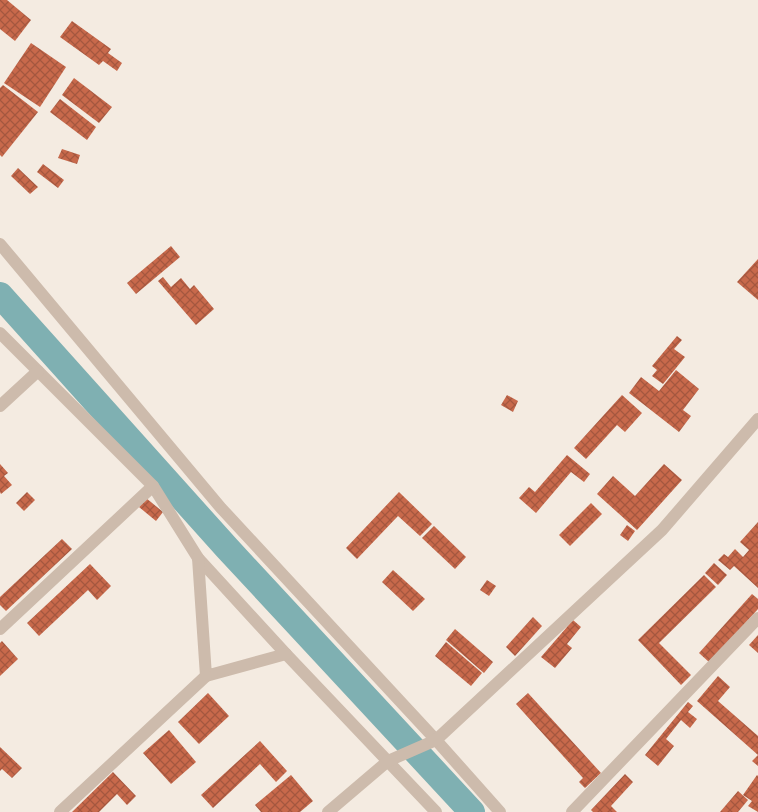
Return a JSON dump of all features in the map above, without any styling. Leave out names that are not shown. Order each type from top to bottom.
[{"type":"street","points":[[0,244],[221,508],[436,740],[500,812]]},
{"type":"street","points":[[0,333],[153,486],[198,558],[436,812]]},
{"type":"street","points":[[0,406],[38,371]]},
{"type":"street","points":[[328,812],[388,761],[436,740],[662,530],[758,419]]},
{"type":"street","points":[[0,629],[153,486]]},
{"type":"street","points":[[198,558],[206,676]]},
{"type":"street","points":[[572,812],[758,618]]},
{"type":"street","points":[[60,812],[206,676],[286,654]]},
{"type":"building","points":[[0,0],[7,0],[31,20],[15,41],[0,29]]},
{"type":"building","points":[[72,21],[111,49],[108,53],[122,63],[117,71],[103,61],[99,65],[60,37]]},
{"type":"building","points":[[31,43],[66,67],[40,107],[4,83]]},
{"type":"building","points":[[74,78],[112,107],[99,123],[62,95]]},
{"type":"building","points":[[3,85],[38,112],[2,157],[0,155],[0,88]]},
{"type":"building","points":[[60,99],[96,127],[87,140],[50,112]]},
{"type":"building","points":[[62,149],[80,155],[77,164],[58,158]]},
{"type":"building","points":[[43,164],[64,180],[58,188],[37,172]]},
{"type":"building","points":[[18,168],[38,187],[30,194],[11,176]]},
{"type":"building","points":[[171,246],[180,257],[136,294],[127,283]]},
{"type":"building","points":[[758,259],[758,300],[737,282]]},
{"type":"building","points":[[163,277],[171,287],[181,278],[190,289],[194,285],[214,309],[196,325],[158,281]]},
{"type":"building","points":[[677,336],[682,340],[674,349],[685,357],[663,384],[652,376],[657,370],[652,366]]},
{"type":"building","points":[[676,370],[699,389],[683,410],[691,416],[679,432],[629,393],[641,377],[659,391]]},
{"type":"building","points":[[507,395],[518,401],[513,412],[501,405]]},
{"type":"building","points":[[622,395],[642,413],[625,432],[617,425],[586,459],[574,448]]},
{"type":"building","points":[[567,455],[590,474],[584,482],[571,472],[536,513],[519,498],[529,487],[535,492]]},
{"type":"building","points":[[0,464],[8,473],[4,476],[12,485],[1,494],[0,492]]},
{"type":"building","points":[[664,464],[682,480],[637,530],[597,494],[613,476],[635,496]]},
{"type":"building","points":[[27,492],[35,500],[24,511],[16,503]]},
{"type":"building","points":[[399,492],[432,524],[420,536],[398,516],[357,559],[346,548]]},
{"type":"building","points":[[146,498],[163,512],[156,521],[139,507]]},
{"type":"building","points":[[591,503],[602,514],[570,546],[559,535]]},
{"type":"building","points":[[758,522],[758,588],[734,566],[730,570],[718,560],[724,554],[728,557],[735,549],[743,557],[749,550],[740,542]]},
{"type":"building","points":[[627,525],[635,531],[628,541],[620,535]]},
{"type":"building","points":[[434,526],[466,557],[455,569],[422,538]]},
{"type":"building","points":[[62,539],[72,549],[6,611],[0,605],[0,597]]},
{"type":"building","points":[[714,563],[727,575],[718,585],[705,573]]},
{"type":"building","points":[[90,564],[111,586],[97,600],[88,590],[39,636],[27,623]]},
{"type":"building","points":[[393,570],[425,599],[413,611],[382,582]]},
{"type":"building","points":[[704,575],[716,587],[659,643],[691,675],[681,685],[638,640]]},
{"type":"building","points":[[487,580],[496,586],[489,596],[480,590]]},
{"type":"building","points":[[752,594],[758,599],[758,609],[710,663],[699,653]]},
{"type":"building","points":[[533,617],[542,626],[515,656],[506,647]]},
{"type":"building","points":[[573,620],[581,627],[567,644],[572,648],[555,668],[541,657]]},
{"type":"building","points":[[455,629],[493,662],[484,673],[446,640]]},
{"type":"building","points":[[758,635],[758,653],[749,645]]},
{"type":"building","points":[[2,641],[18,659],[0,676],[0,643]]},
{"type":"building","points":[[446,642],[482,673],[471,686],[435,656]]},
{"type":"building","points":[[718,676],[730,687],[718,701],[758,736],[758,755],[697,701]]},
{"type":"building","points":[[208,693],[229,716],[199,744],[178,722]]},
{"type":"building","points":[[528,693],[601,773],[585,788],[579,782],[583,778],[516,704]]},
{"type":"building","points":[[688,702],[693,706],[688,712],[697,719],[690,728],[681,720],[666,739],[674,746],[658,766],[645,755]]},
{"type":"building","points":[[169,730],[196,762],[171,784],[143,753]]},
{"type":"building","points":[[260,741],[287,771],[276,782],[260,764],[213,808],[201,795]]},
{"type":"building","points":[[0,747],[22,768],[12,778],[2,769],[0,771]]},
{"type":"building","points":[[758,755],[758,766],[752,761]]},
{"type":"building","points":[[113,772],[136,796],[127,805],[117,794],[99,812],[72,812]]},
{"type":"building","points":[[625,774],[633,782],[611,806],[617,812],[593,812],[591,810]]},
{"type":"building","points":[[291,775],[313,801],[300,812],[261,812],[255,805]]},
{"type":"building","points":[[757,775],[758,812],[748,806],[752,801],[743,795]]},
{"type":"building","points":[[738,791],[748,800],[738,812],[720,812]]},
{"type":"waterway","points":[[0,295],[227,548],[472,812]]}]
